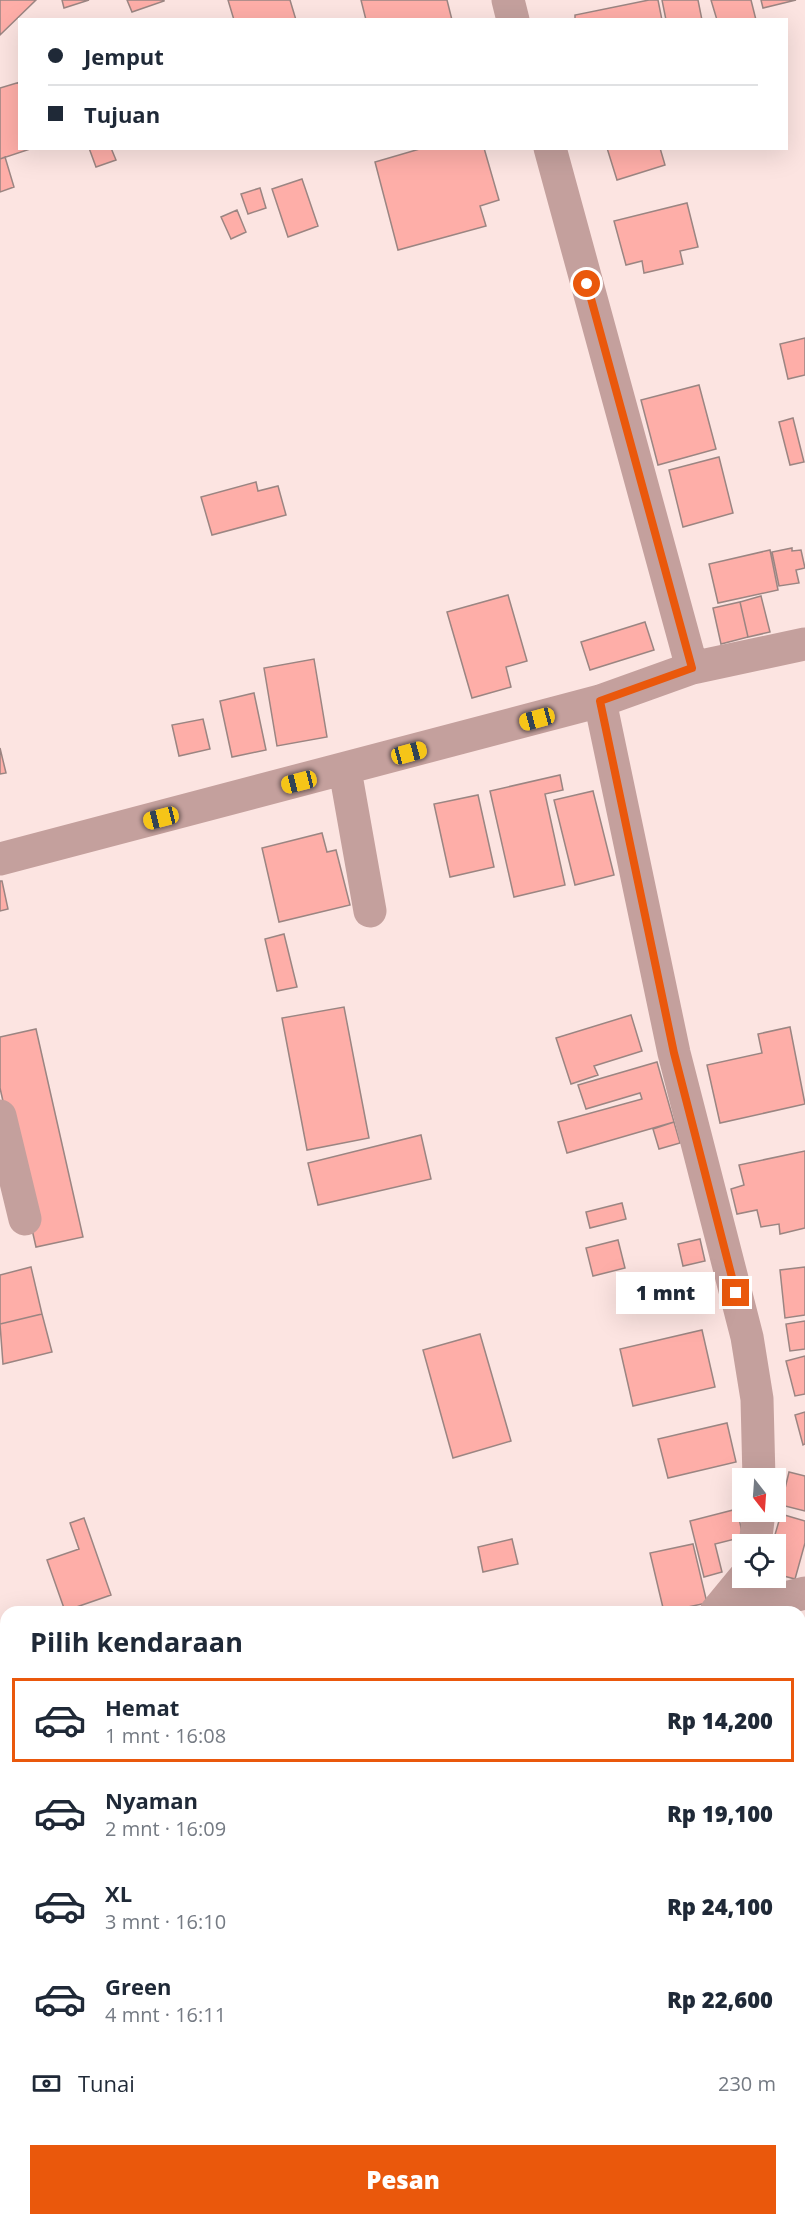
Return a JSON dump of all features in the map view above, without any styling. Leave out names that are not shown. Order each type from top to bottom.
[{"type":"street","points":[[508,0],[512,18]]},
{"type":"street","points":[[551,150],[692,668]]},
{"type":"street","points":[[0,859],[345,771],[600,701],[692,668],[805,644]]},
{"type":"street","points":[[600,701],[674,1053],[747,1337],[757,1398],[759,1468]]},
{"type":"street","points":[[345,771],[370,912]]},
{"type":"street","points":[[0,1116],[25,1219]]},
{"type":"street","points":[[721,1606],[736,1588]]},
{"type":"street","points":[[754,1606],[805,1593]]},
{"type":"building","points":[[0,0],[36,0],[0,35]]},
{"type":"building","points":[[62,0],[89,0],[64,8]]},
{"type":"building","points":[[127,0],[164,0],[164,1],[132,12]]},
{"type":"building","points":[[228,0],[290,0],[295,18],[233,18]]},
{"type":"building","points":[[361,0],[447,0],[452,18],[366,18]]},
{"type":"building","points":[[658,0],[662,18],[575,18],[575,15]]},
{"type":"building","points":[[662,0],[698,0],[702,18],[666,18]]},
{"type":"building","points":[[711,0],[751,0],[756,18],[716,18]]},
{"type":"building","points":[[761,0],[796,0],[763,8]]},
{"type":"building","points":[[18,83],[18,150],[27,150],[0,159],[0,88]]},
{"type":"building","points":[[90,150],[112,150],[116,160],[96,167]]},
{"type":"building","points":[[416,150],[485,150],[499,200],[480,206],[486,226],[398,250],[375,162]]},
{"type":"building","points":[[608,150],[661,150],[665,165],[617,180]]},
{"type":"building","points":[[5,157],[14,187],[0,192],[0,159]]},
{"type":"building","points":[[302,179],[318,226],[288,237],[272,189]]},
{"type":"building","points":[[260,188],[266,208],[248,214],[241,194]]},
{"type":"building","points":[[687,203],[698,247],[680,251],[683,264],[644,273],[642,261],[626,265],[614,221]]},
{"type":"building","points":[[237,210],[246,232],[231,239],[221,217]]},
{"type":"building","points":[[805,338],[805,375],[788,379],[780,344]]},
{"type":"building","points":[[699,385],[716,449],[658,465],[641,400]]},
{"type":"building","points":[[793,418],[804,462],[790,465],[779,422]]},
{"type":"building","points":[[719,457],[733,513],[683,527],[669,470]]},
{"type":"building","points":[[256,482],[258,491],[278,486],[286,515],[212,535],[201,497]]},
{"type":"building","points":[[792,548],[792,551],[801,550],[805,568],[796,570],[799,583],[779,586],[772,552]]},
{"type":"building","points":[[770,550],[778,590],[718,603],[709,564]]},
{"type":"building","points":[[508,595],[527,661],[506,667],[511,687],[472,698],[447,612]]},
{"type":"building","points":[[761,596],[770,632],[748,637],[740,602]]},
{"type":"building","points":[[740,602],[748,637],[721,644],[713,608]]},
{"type":"building","points":[[645,622],[654,650],[590,670],[581,642]]},
{"type":"building","points":[[314,659],[327,737],[277,746],[264,668]]},
{"type":"building","points":[[254,693],[266,750],[232,757],[220,701]]},
{"type":"building","points":[[203,719],[210,749],[179,756],[172,725]]},
{"type":"building","points":[[0,748],[6,773],[0,774]]},
{"type":"building","points":[[560,775],[563,790],[545,794],[565,885],[514,897],[490,791]]},
{"type":"building","points":[[593,791],[614,875],[575,885],[554,800]]},
{"type":"building","points":[[478,795],[494,867],[450,877],[434,804]]},
{"type":"building","points":[[322,833],[327,852],[336,850],[350,905],[279,922],[262,848]]},
{"type":"building","points":[[0,881],[2,881],[8,909],[0,911]]},
{"type":"building","points":[[284,934],[297,987],[277,991],[265,939]]},
{"type":"building","points":[[344,1007],[369,1138],[307,1150],[282,1018]]},
{"type":"building","points":[[631,1015],[642,1051],[594,1066],[598,1075],[571,1084],[556,1038]]},
{"type":"building","points":[[790,1027],[805,1104],[720,1123],[707,1065],[762,1053],[758,1034]]},
{"type":"building","points":[[36,1029],[83,1237],[36,1247],[0,1088],[0,1037]]},
{"type":"building","points":[[657,1062],[674,1122],[567,1153],[558,1122],[642,1099],[640,1093],[586,1109],[578,1085]]},
{"type":"building","points":[[674,1122],[680,1143],[659,1149],[653,1129]]},
{"type":"building","points":[[421,1135],[431,1179],[318,1205],[308,1163]]},
{"type":"building","points":[[805,1151],[805,1228],[780,1234],[779,1224],[761,1227],[757,1210],[737,1214],[731,1189],[744,1185],[739,1165]]},
{"type":"building","points":[[622,1203],[626,1219],[590,1228],[586,1212]]},
{"type":"building","points":[[700,1239],[705,1261],[683,1266],[678,1244]]},
{"type":"building","points":[[618,1240],[625,1268],[593,1276],[586,1248]]},
{"type":"building","points":[[31,1267],[42,1314],[0,1324],[0,1275]]},
{"type":"building","points":[[805,1267],[805,1315],[785,1318],[780,1270]]},
{"type":"building","points":[[42,1314],[52,1352],[3,1364],[0,1324]]},
{"type":"building","points":[[805,1321],[805,1349],[790,1351],[786,1324]]},
{"type":"building","points":[[702,1330],[715,1387],[633,1406],[620,1349]]},
{"type":"building","points":[[480,1334],[511,1441],[453,1458],[423,1350]]},
{"type":"building","points":[[805,1356],[805,1394],[795,1396],[786,1361]]},
{"type":"building","points":[[805,1412],[805,1444],[803,1445],[795,1415]]},
{"type":"building","points":[[727,1423],[736,1462],[668,1478],[658,1439]]},
{"type":"building","points":[[789,1472],[805,1476],[805,1511],[786,1506],[786,1484]]},
{"type":"building","points":[[732,1510],[732,1522],[740,1522],[742,1534],[732,1534],[732,1540],[715,1544],[722,1572],[704,1577],[690,1521]]},
{"type":"building","points":[[786,1515],[805,1521],[805,1543],[795,1579],[786,1577],[786,1534],[775,1534],[779,1522],[786,1522]]},
{"type":"building","points":[[84,1518],[111,1595],[79,1606],[63,1606],[47,1560],[79,1549],[70,1523]]},
{"type":"building","points":[[512,1539],[518,1564],[483,1572],[478,1547]]},
{"type":"building","points":[[693,1544],[707,1603],[693,1606],[663,1606],[650,1553]]},
{"type":"route","points":[[587,284],[692,668],[600,701],[674,1053],[736,1293]]}]
